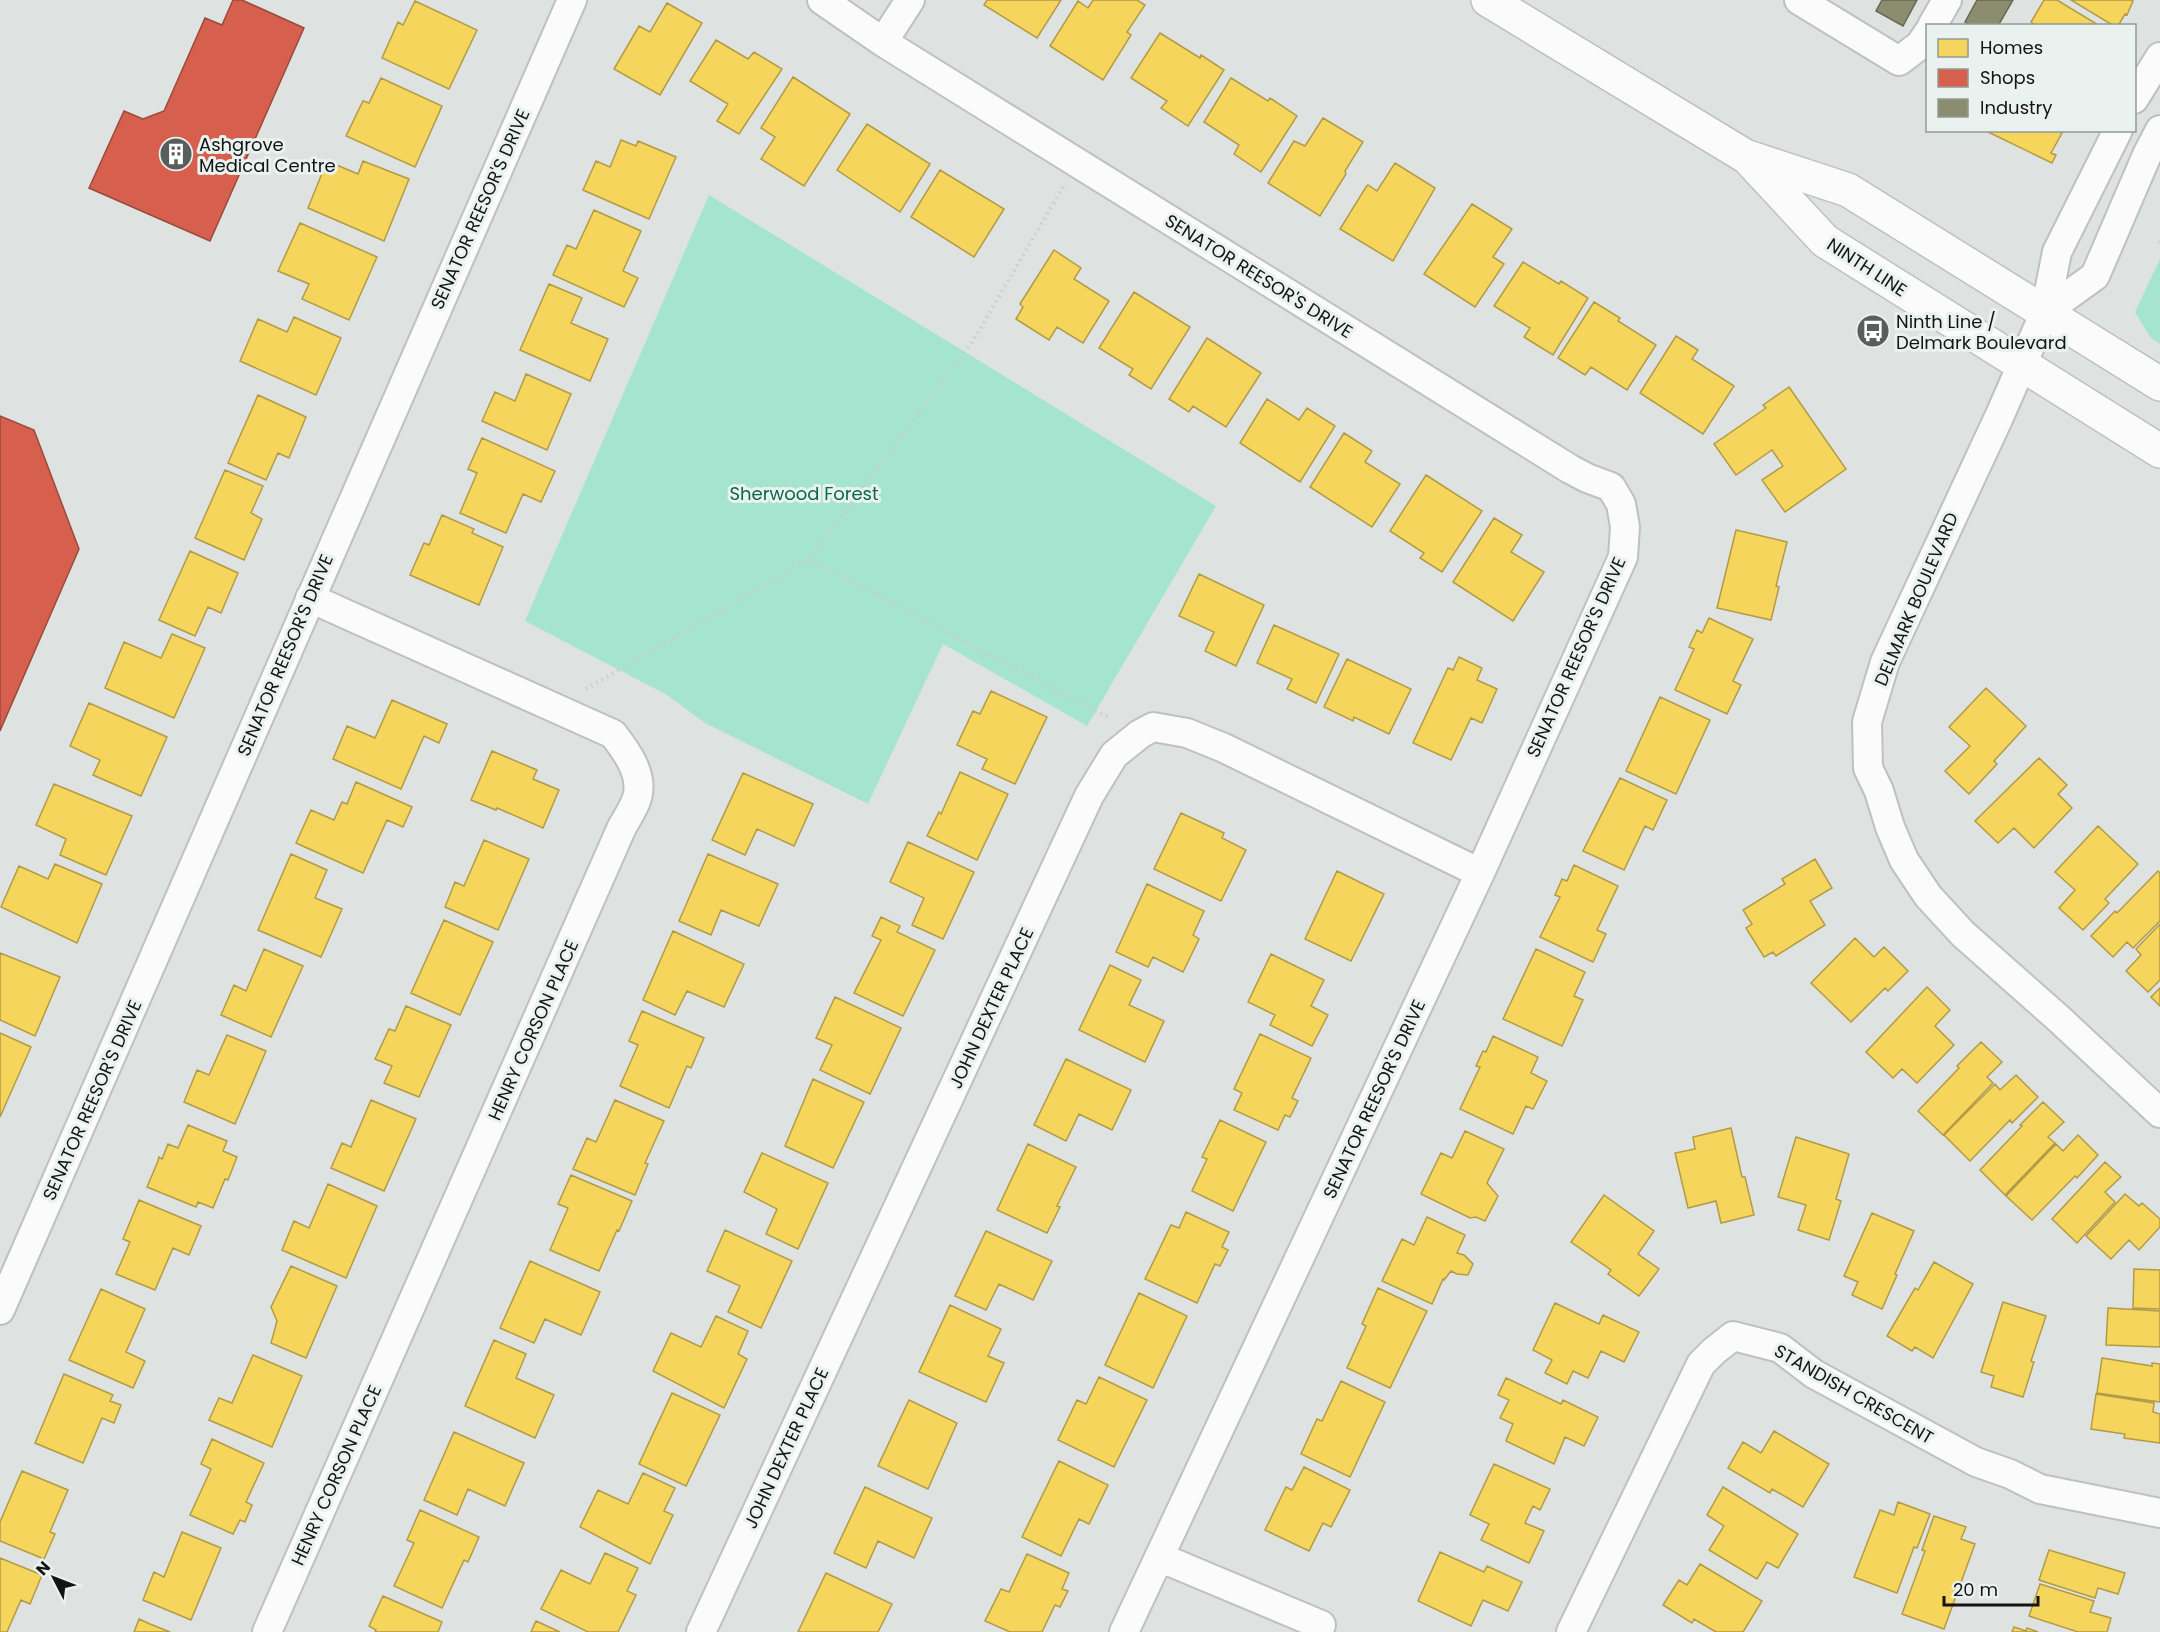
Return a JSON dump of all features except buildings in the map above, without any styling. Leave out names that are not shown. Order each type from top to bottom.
[{"type":"main road","name":"NINTH LINE","points":[[1488,0],[1745,156],[1848,190],[2160,384]]},
{"type":"main road","name":"NINTH LINE","points":[[1745,156],[1825,241],[2160,451]]},
{"type":"street","name":"SENATOR REESOR'S DRIVE","points":[[0,1310],[572,0]]},
{"type":"street","name":"SENATOR REESOR'S DRIVE","points":[[822,0],[883,42],[1560,463],[1587,478],[1611,487],[1621,504],[1625,527],[1623,557],[1480,873],[1124,1632]]},
{"type":"street","points":[[883,42],[910,0]]},
{"type":"street","points":[[1799,0],[1899,61],[1920,45],[1926,36]]},
{"type":"street","points":[[1933,24],[1947,0]]},
{"type":"street","points":[[2136,96],[2160,57]]},
{"type":"street","points":[[2045,312],[2095,276],[2160,130]]},
{"type":"street","name":"DELMARK BOULEVARD","points":[[2117,132],[2057,252],[2045,312],[1885,662],[1867,722],[1868,768],[1879,791],[1890,827],[1904,860],[1929,896],[1963,934],[2160,1113]]},
{"type":"street","name":"HENRY CORSON PLACE","points":[[267,1632],[638,796],[637,777],[630,757],[613,734],[310,597]]},
{"type":"street","points":[[1140,734],[1153,727],[1187,733],[1224,748],[1480,873]]},
{"type":"street","name":"JOHN DEXTER PLACE","points":[[701,1632],[1089,796],[1114,755],[1140,734]]},
{"type":"street","name":"STANDISH CRESCENT","points":[[1571,1632],[1701,1364],[1733,1336],[1780,1348],[1824,1380],[1976,1462],[2010,1474],[2040,1490],[2160,1513]]},
{"type":"street","points":[[1159,1557],[1321,1625]]},
{"type":"path","points":[[555,708],[809,560],[973,341],[1077,163]]},
{"type":"path","points":[[809,560],[1140,734]]},
{"type":"green space","name":"Sherwood Forest","points":[[709,195],[1216,506],[1087,726],[943,644],[868,804],[705,723],[667,695],[525,621]]},
{"type":"green space","points":[[2160,259],[2160,344],[2151,338],[2135,312]]},
{"type":"place","name":"Ashgrove Medical Centre","points":[[176,154]]},
{"type":"place","name":"Ninth Line / Delmark Boulevard","points":[[1873,331]]}]
